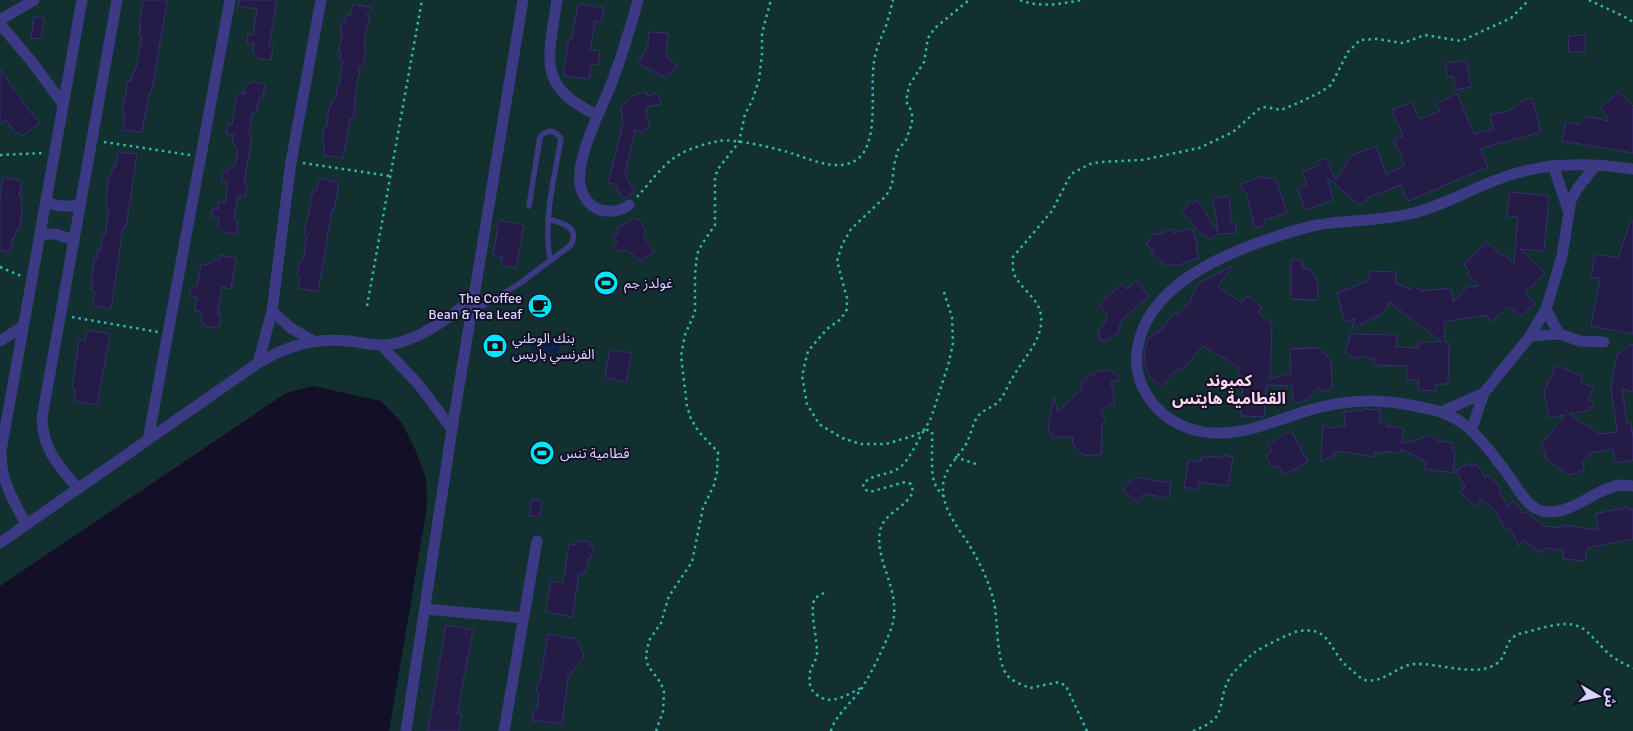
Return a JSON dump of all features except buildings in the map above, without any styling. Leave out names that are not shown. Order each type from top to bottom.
[{"type":"street","points":[[34,0],[0,22],[63,104]]},
{"type":"street","points":[[26,524],[10,496],[2,476],[1,451],[82,0]]},
{"type":"street","points":[[78,489],[48,451],[42,429],[44,407],[117,0]]},
{"type":"street","points":[[148,440],[166,334],[230,0]]},
{"type":"street","points":[[258,363],[272,311],[292,162],[321,0]]},
{"type":"street","points":[[406,731],[452,429],[523,0]]},
{"type":"street","points":[[558,0],[550,54],[551,73],[556,86],[566,98],[598,115]]},
{"type":"street","points":[[629,206],[620,210],[607,211],[597,208],[588,202],[582,194],[580,183],[585,149],[610,87],[638,0]]},
{"type":"street","points":[[1633,169],[1574,164],[1553,165],[1525,170],[1499,178],[1422,211],[1382,219],[1313,226],[1230,253],[1185,279],[1165,297],[1148,318],[1140,335],[1136,354],[1138,373],[1144,391],[1155,407],[1170,419],[1190,428],[1208,433],[1234,433],[1264,426],[1306,411],[1344,402],[1371,400],[1394,402],[1441,412],[1460,422],[1484,444],[1532,507],[1539,510],[1545,512],[1557,511],[1577,504],[1608,488],[1622,485],[1633,486]]},
{"type":"street","points":[[1553,165],[1569,212]]},
{"type":"street","points":[[1471,431],[1484,393],[1530,336],[1546,309],[1560,263],[1572,200],[1577,189],[1596,166]]},
{"type":"street","points":[[46,202],[60,206],[80,206]]},
{"type":"street","points":[[40,234],[55,234],[74,240]]},
{"type":"street","points":[[0,543],[258,363],[288,348],[313,341],[338,340],[381,345],[415,336],[453,314],[474,297]]},
{"type":"street","points":[[1546,309],[1559,334]]},
{"type":"street","points":[[272,311],[291,328],[313,341]]},
{"type":"street","points":[[0,341],[23,326]]},
{"type":"street","points":[[1530,336],[1559,334],[1580,341],[1604,342]]},
{"type":"street","points":[[381,345],[419,385],[452,429]]},
{"type":"street","points":[[1441,412],[1484,393]]},
{"type":"street","points":[[504,731],[537,540]]},
{"type":"street","points":[[425,609],[523,618]]},
{"type":"lane","points":[[529,206],[540,137],[545,132],[551,130],[558,133],[561,139],[548,218],[547,239],[550,260]]},
{"type":"lane","points":[[471,314],[519,284],[568,248],[573,237],[568,226],[548,218]]},
{"type":"path","points":[[367,306],[422,0]]},
{"type":"path","points":[[656,731],[663,711],[664,692],[648,666],[647,649],[650,639],[661,623],[669,596],[692,562],[704,508],[714,485],[718,462],[718,452],[699,432],[691,419],[687,406],[681,356],[682,345],[695,312],[697,254],[715,225],[715,177],[718,168],[739,142],[745,114],[752,101],[762,54],[762,33],[771,0]]},
{"type":"path","points":[[629,206],[671,160],[691,149],[722,140],[794,154],[827,165],[843,164],[855,160],[864,151],[869,137],[877,44],[886,25],[893,0]]},
{"type":"path","points":[[925,429],[916,435],[886,444],[861,444],[842,438],[819,424],[807,404],[802,376],[808,351],[827,329],[841,319],[847,309],[847,298],[837,261],[842,244],[851,229],[886,196],[892,185],[898,150],[906,140],[912,123],[912,112],[906,101],[909,86],[924,62],[928,38],[936,28],[969,0]]},
{"type":"path","points":[[1020,0],[1040,5],[1081,0]]},
{"type":"path","points":[[1087,731],[1066,686],[1059,682],[1030,688],[1009,677],[1002,667],[994,602],[988,582],[968,544],[951,519],[943,484],[955,457],[965,445],[978,416],[986,408],[997,403],[1037,338],[1042,323],[1040,308],[1016,276],[1012,267],[1013,257],[1052,212],[1071,174],[1090,164],[1142,160],[1199,148],[1233,132],[1260,108],[1266,107],[1281,110],[1319,93],[1331,85],[1348,52],[1360,40],[1377,39],[1403,43],[1425,35],[1461,41],[1511,18],[1528,0]]},
{"type":"path","points":[[1589,0],[1633,22]]},
{"type":"path","points":[[92,141],[200,156]]},
{"type":"path","points":[[0,155],[55,152]]},
{"type":"path","points":[[292,162],[390,176]]},
{"type":"path","points":[[0,267],[32,280]]},
{"type":"path","points":[[831,731],[833,723],[841,716],[862,688],[892,626],[893,595],[879,540],[880,529],[887,518],[910,499],[913,491],[911,484],[905,482],[870,492],[864,489],[863,484],[868,478],[898,469],[906,461],[931,418],[949,362],[953,343],[952,318],[944,292]]},
{"type":"path","points":[[61,316],[166,334]]},
{"type":"path","points":[[925,429],[932,432],[933,478],[935,485],[946,499]]},
{"type":"path","points":[[955,457],[976,464]]},
{"type":"path","points":[[824,593],[815,598],[813,606],[817,659],[810,670],[809,682],[813,692],[822,700],[831,701],[862,688]]},
{"type":"path","points":[[1193,731],[1215,719],[1221,710],[1230,677],[1256,652],[1298,630],[1315,631],[1324,634],[1342,661],[1365,680],[1385,677],[1402,666],[1415,664],[1475,670],[1490,668],[1500,661],[1512,638],[1519,634],[1564,624],[1580,626],[1592,635],[1619,662],[1633,668]]},
{"type":"green space","points":[[0,0],[1633,0],[1633,731],[389,731],[427,507],[426,478],[415,449],[402,423],[381,401],[313,386],[286,393],[0,586]]},
{"type":"water","points":[[533,337],[560,342],[558,355],[530,350]]},
{"type":"place","name":"غولدز جم","points":[[606,283]]},
{"type":"place","name":"The Coffee Bean & Tea Leaf","points":[[540,306]]},
{"type":"place","name":"بنك الوطني الفرنسي باريس","points":[[495,346]]},
{"type":"place","name":"قطامية تنس","points":[[542,453]]},
{"type":"district","name":"كمبوند القطامية هايتس","points":[[1229,390]]}]
